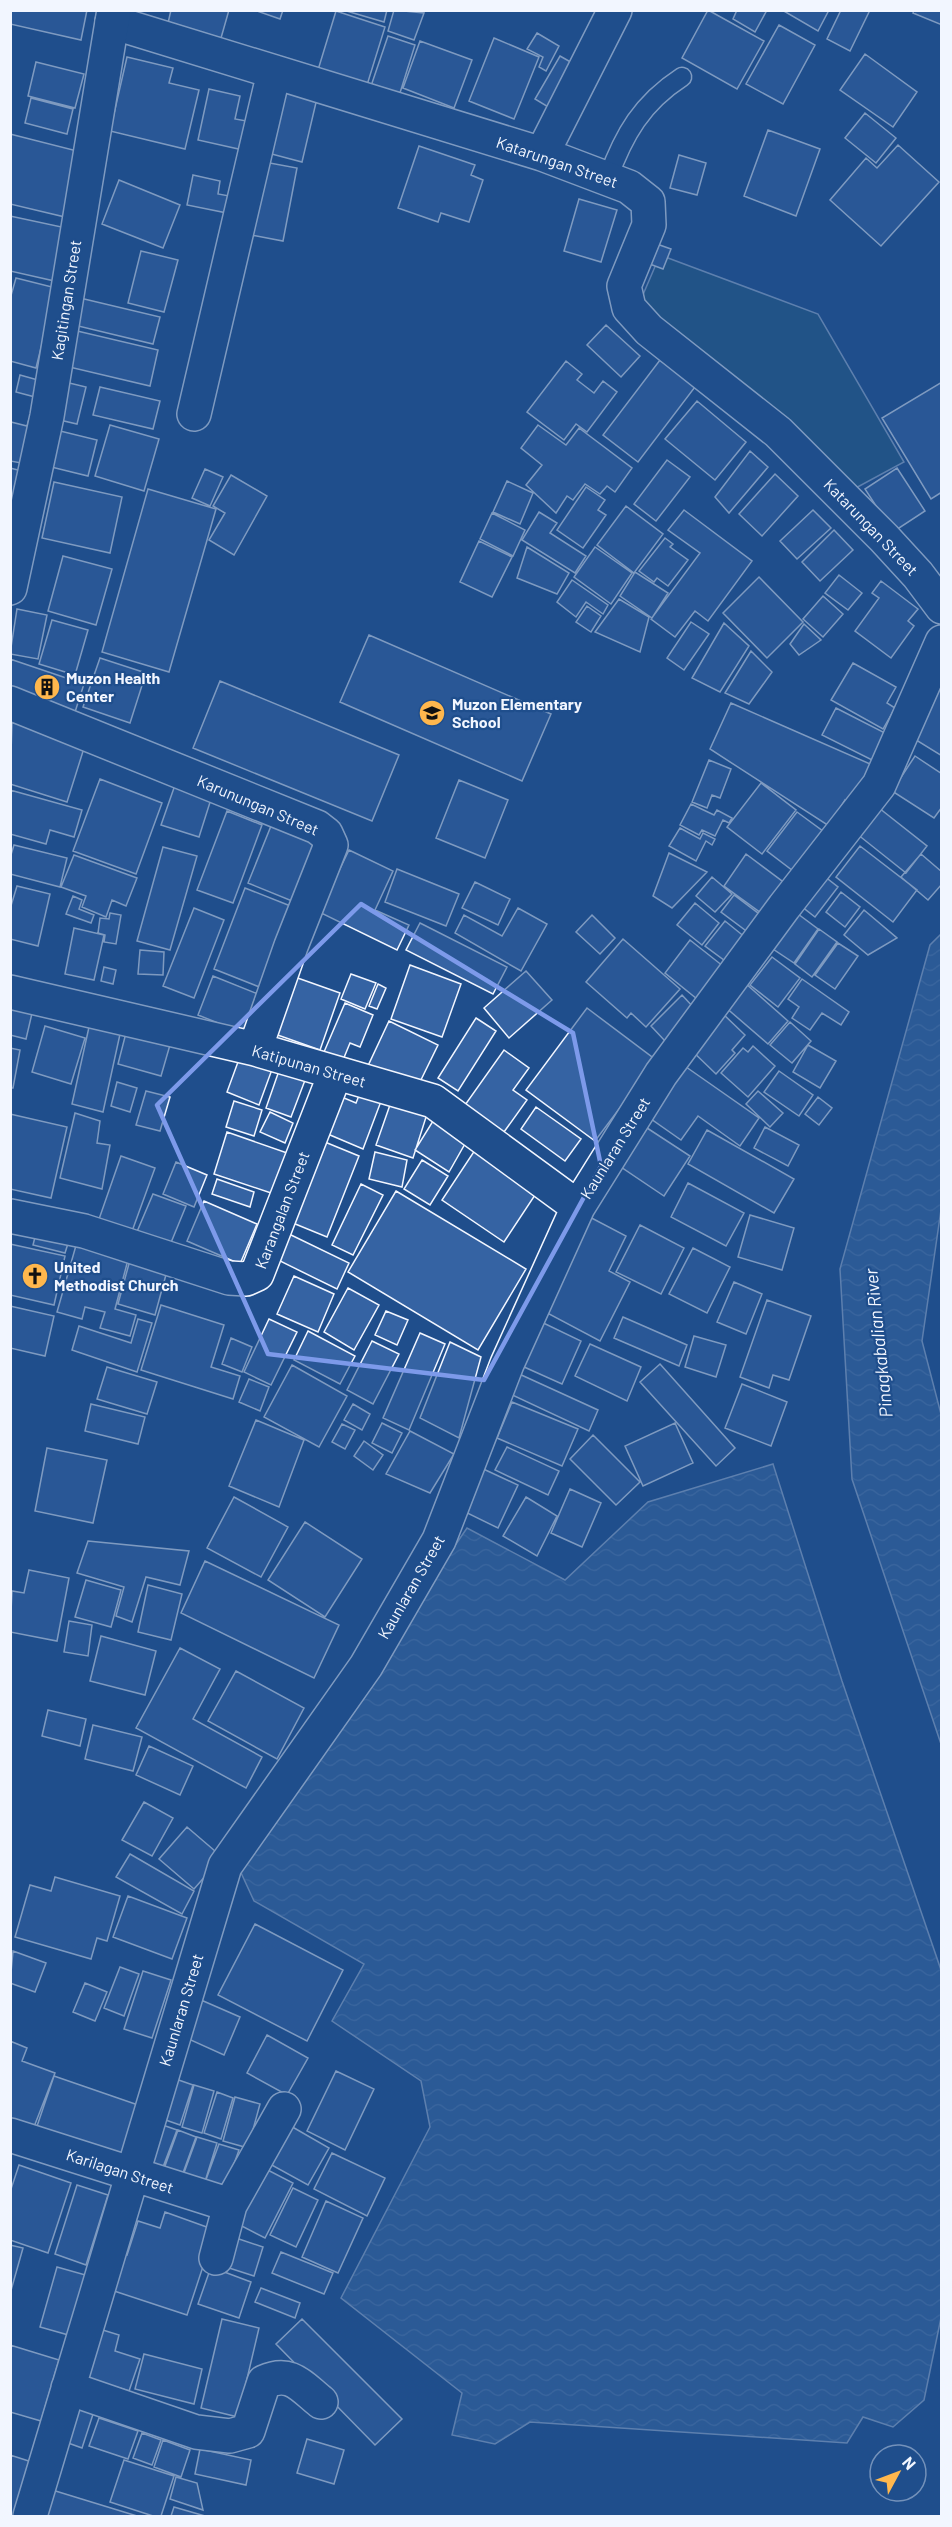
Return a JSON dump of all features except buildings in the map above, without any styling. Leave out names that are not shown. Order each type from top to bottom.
[{"type":"street","points":[[542,154],[615,10]]},
{"type":"street","name":"Katarungan Street","points":[[113,16],[274,72],[542,154],[629,187],[648,202],[649,225],[624,286],[628,308],[649,330],[778,432],[885,538],[918,575],[942,607]]},
{"type":"street","name":"Kagitingan Street","points":[[10,588],[47,416],[113,16]]},
{"type":"street","points":[[194,414],[274,72]]},
{"type":"street","name":"Kaunlaran Street","points":[[30,2517],[225,1866],[366,1666],[439,1540],[507,1364],[578,1207],[661,1074],[784,907],[879,785],[941,644]]},
{"type":"street","name":"Karunungan Street","points":[[10,703],[316,827],[326,834],[331,845],[291,946],[255,1049]]},
{"type":"street","name":"Katipunan Street","points":[[10,992],[255,1049],[334,1074],[433,1101],[578,1207]]},
{"type":"street","name":"Karangalan Street","points":[[10,1215],[84,1231],[229,1278],[246,1279],[257,1275],[334,1074]]},
{"type":"street","points":[[216,2258],[230,2205],[284,2109]]},
{"type":"street","name":"Karilagan Street","points":[[10,2135],[230,2205]]},
{"type":"street","points":[[68,2388],[196,2432],[230,2436],[248,2431],[264,2382],[276,2376],[290,2378],[321,2402]]},
{"type":"lane","points":[[608,178],[618,150],[638,115],[667,87],[682,77]]},
{"type":"highlighted area","points":[[361,904],[573,1033],[601,1166],[484,1380],[268,1354],[157,1105]]},
{"type":"shaded area","points":[[660,255],[818,314],[904,462],[852,490],[652,319],[642,297]]},
{"type":"water","name":"Pinagkabalian River","points":[[941,934],[941,1210],[922,1341],[941,1414],[941,1744],[852,1479],[840,1269],[930,945]]},
{"type":"water","points":[[773,1464],[842,1681],[941,1970],[942,2313],[924,2400],[893,2427],[863,2417],[847,2443],[530,2422],[495,2444],[452,2435],[462,2393],[341,2298],[430,2127],[421,2081],[332,2021],[364,1964],[254,1901],[237,1864],[467,1528],[565,1580],[648,1502]]},
{"type":"place","name":"Muzon Health Center","points":[[47,687]]},
{"type":"place","name":"Muzon Elementary School","points":[[432,713]]},
{"type":"place","name":"United Methodist Church","points":[[35,1276]]}]
